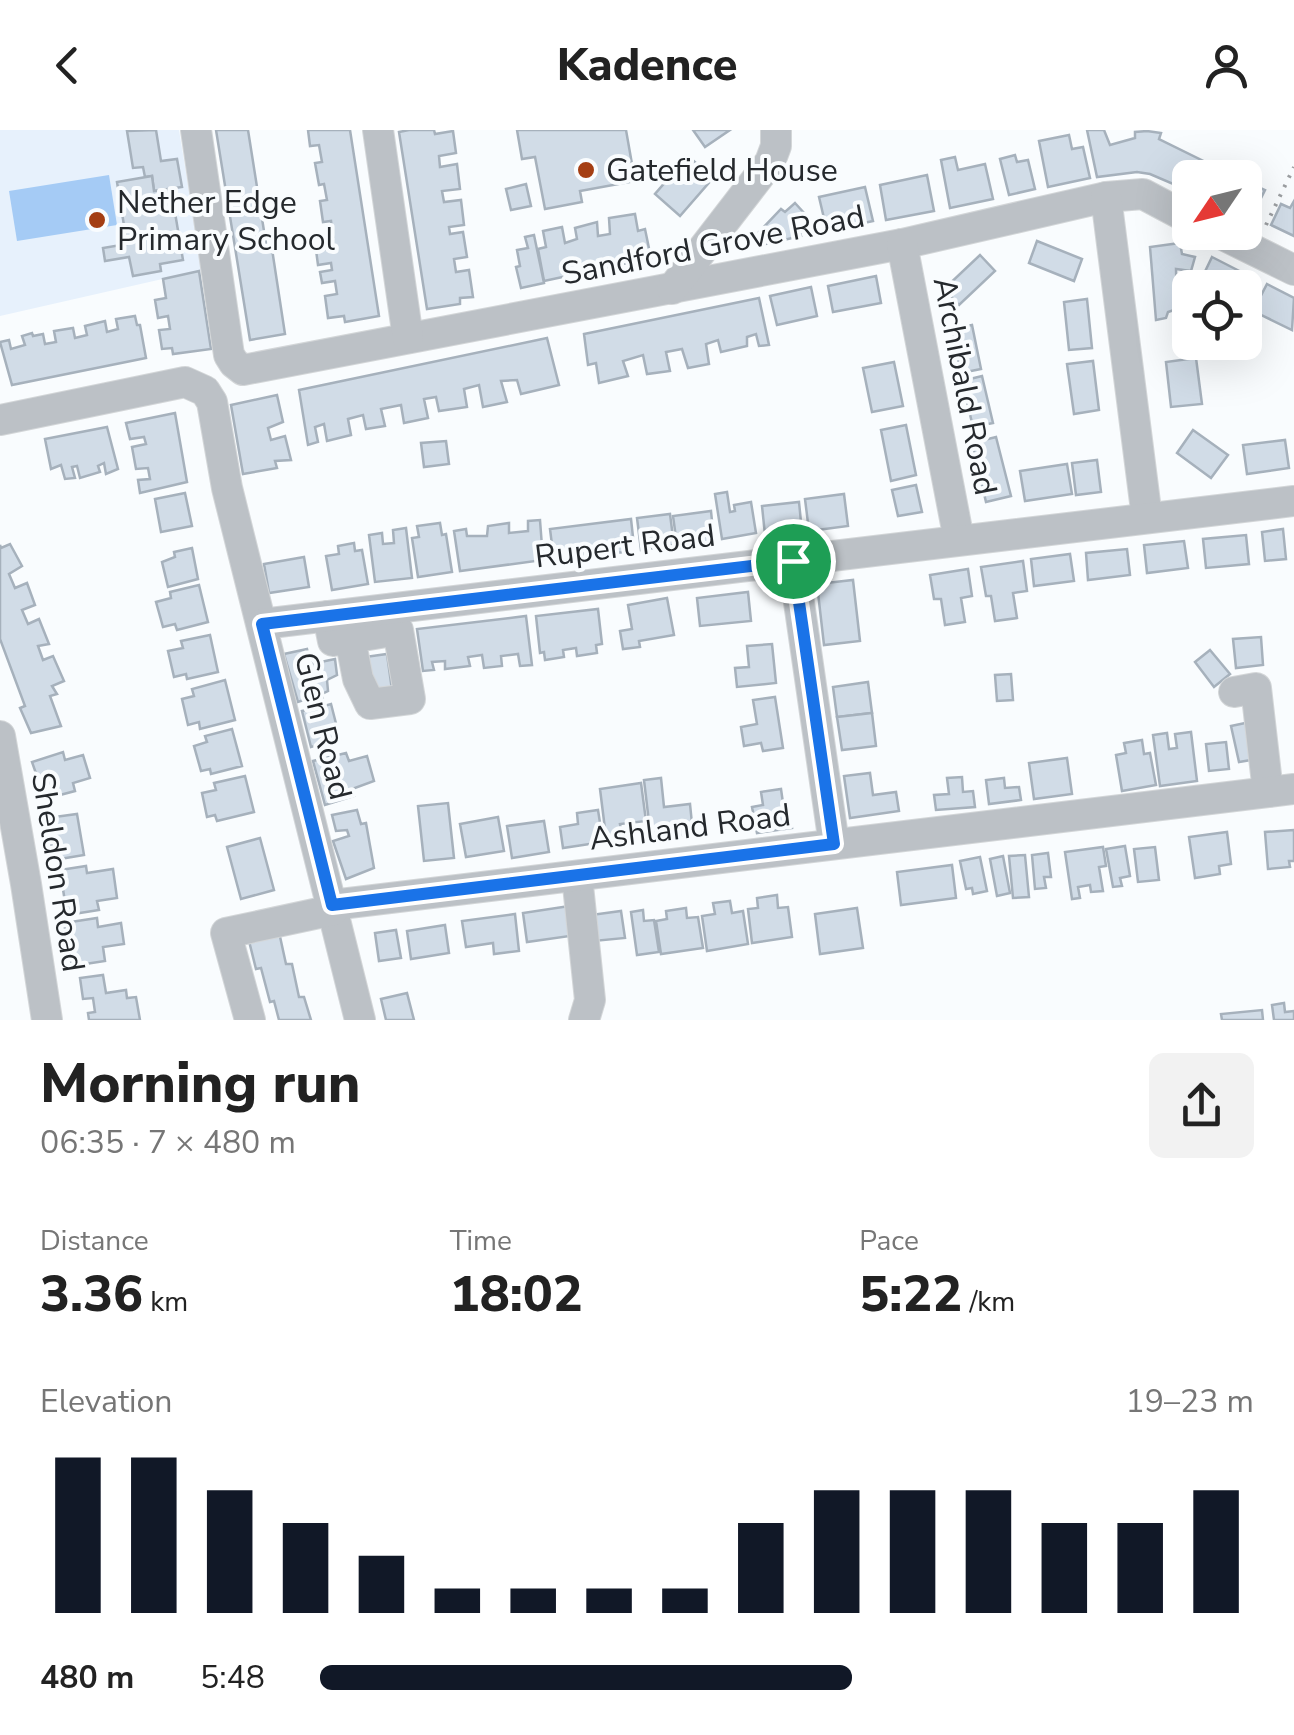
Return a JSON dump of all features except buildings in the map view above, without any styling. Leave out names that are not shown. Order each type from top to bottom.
[{"type":"street","name":"Sandford Grove Road","points":[[196,130],[229,355],[244,370],[902,244],[1106,197],[1143,194],[1172,209]]},
{"type":"street","points":[[378,130],[408,338]]},
{"type":"street","points":[[672,288],[770,162],[776,130]]},
{"type":"street","points":[[1106,197],[1147,518]]},
{"type":"street","name":"Archibald Road","points":[[902,244],[958,540]]},
{"type":"street","points":[[1252,251],[1294,270]]},
{"type":"street","name":"Glen Road","points":[[0,420],[185,382],[205,391],[212,402],[227,488],[360,1020]]},
{"type":"street","name":"Rupert Road","points":[[262,624],[1294,501]]},
{"type":"street","points":[[793,561],[834,844]]},
{"type":"street","points":[[328,616],[333,641],[350,638]]},
{"type":"street","points":[[1234,692],[1256,688],[1281,791]]},
{"type":"street","name":"Sheldon Road","points":[[0,736],[13,887],[47,1020]]},
{"type":"street","name":"Ashland Road","points":[[250,1020],[226,932],[333,908],[1281,791]]},
{"type":"street","points":[[577,876],[590,1000],[584,1020]]},
{"type":"path","points":[[1252,251],[1294,167]]},
{"type":"shaded area","name":"Nether Edge Primary School","points":[[0,130],[179,130],[202,270],[0,316]]},
{"type":"shaded area","points":[[109,175],[117,225],[17,241],[9,191]]},
{"type":"place","name":"Gatefield House","points":[[586,170]]},
{"type":"place","name":"Nether Edge Primary School","points":[[97,220]]},
{"type":"route","points":[[793,561],[834,844],[332,905],[262,624],[793,561]]}]
